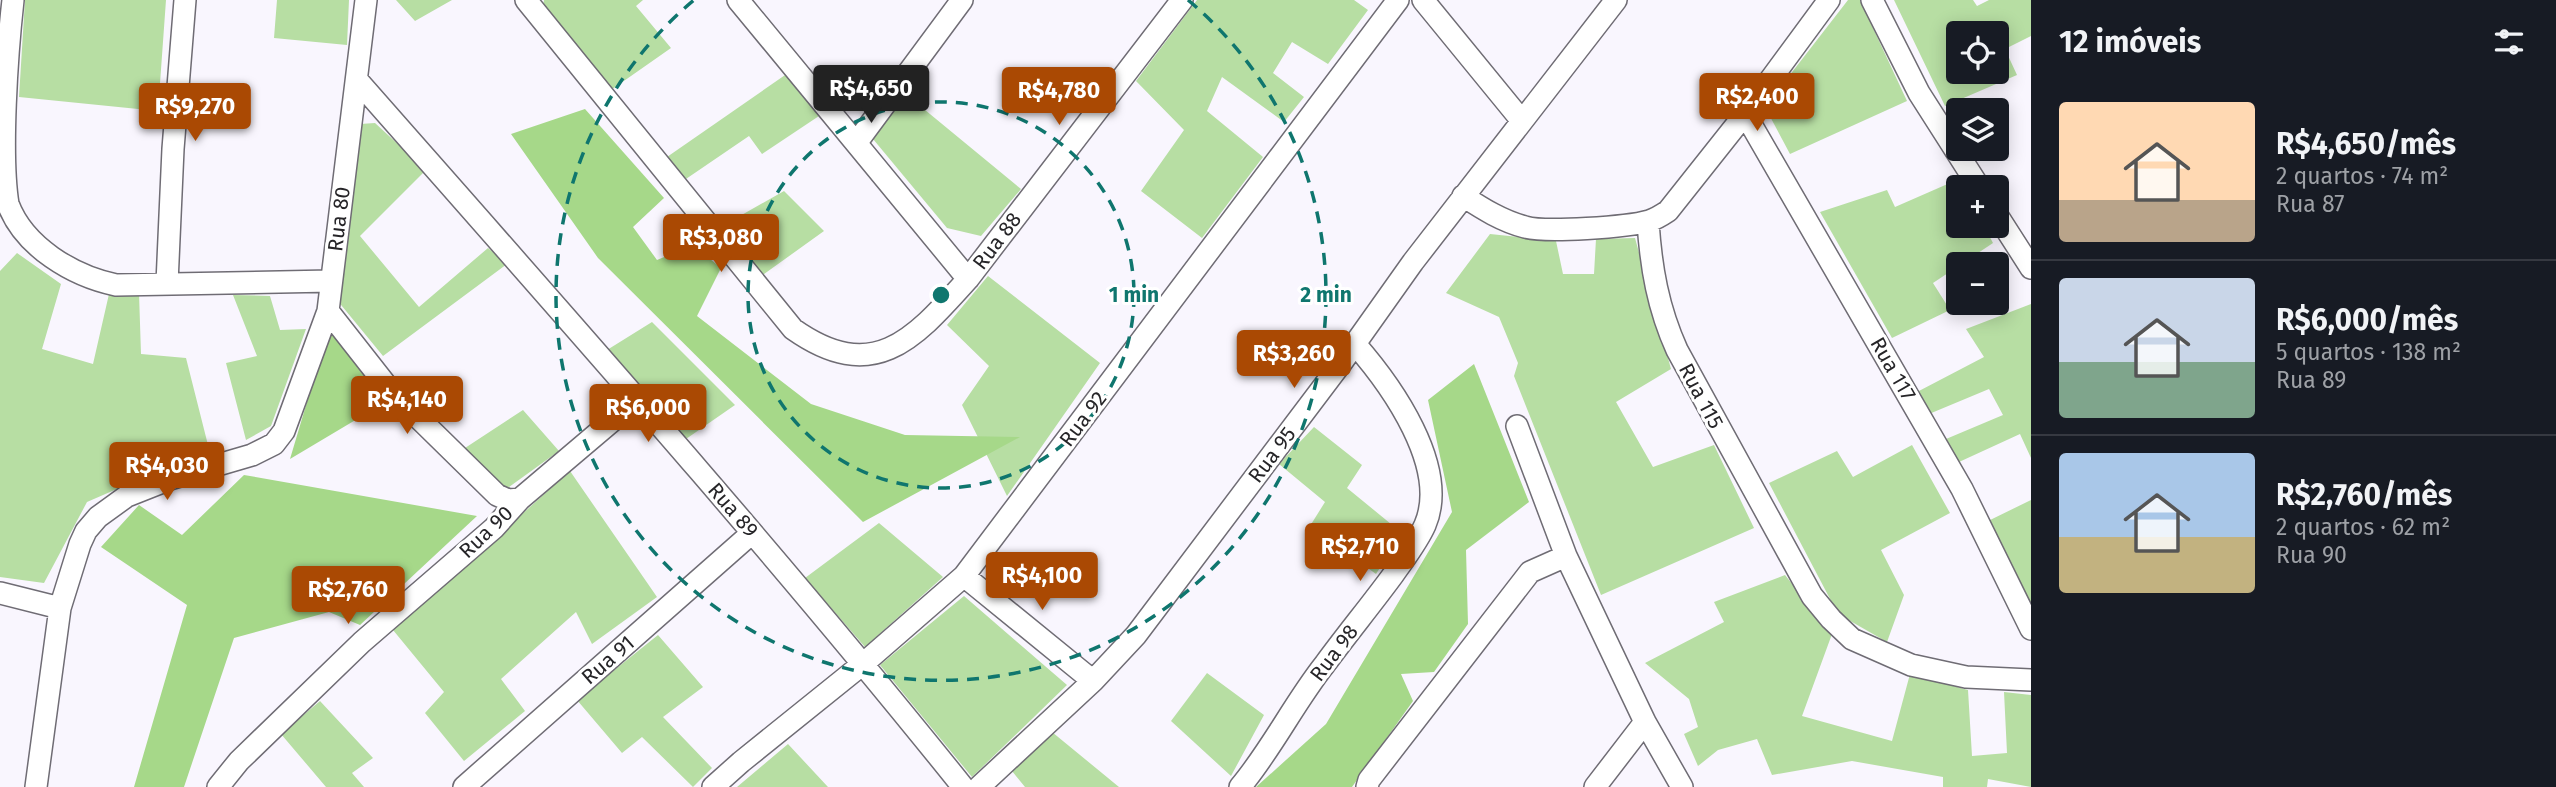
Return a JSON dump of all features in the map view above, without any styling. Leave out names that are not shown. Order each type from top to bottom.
[{"type":"street","points":[[13,0],[1,113],[2,177],[8,203],[19,225],[40,247],[66,266],[101,282],[116,285],[331,281]]},
{"type":"street","points":[[167,283],[173,149],[185,0]]},
{"type":"street","name":"Rua 80","points":[[60,608],[80,544],[98,517],[111,506],[145,487],[252,455],[274,444],[284,431],[328,311],[366,0]]},
{"type":"street","points":[[738,0],[968,279]]},
{"type":"street","points":[[857,142],[962,0]]},
{"type":"street","name":"Rua 88","points":[[534,4],[793,329],[814,345],[840,353],[865,356],[889,350],[913,335],[968,279],[1182,0]]},
{"type":"street","name":"Rua 92","points":[[713,787],[864,663],[964,576],[1398,0]]},
{"type":"street","points":[[1423,0],[1522,121]]},
{"type":"street","name":"Rua 95","points":[[979,787],[1093,681],[1136,635],[1355,344],[1413,262],[1616,0]]},
{"type":"street","points":[[1463,196],[1488,212],[1529,229],[1554,230],[1648,222],[1668,211],[1745,114],[1829,0]]},
{"type":"street","points":[[1872,0],[1919,93],[1971,175]]},
{"type":"street","name":"Rua 89","points":[[357,80],[638,399],[864,663],[963,787]]},
{"type":"street","name":"Rua 117","points":[[1745,114],[1962,489],[2031,629]]},
{"type":"street","name":"Rua 115","points":[[1648,222],[1656,293],[1664,321],[1677,350],[1812,596],[1830,619],[1852,639],[1911,665],[1966,677],[2031,680]]},
{"type":"street","points":[[2009,234],[2031,268]]},
{"type":"street","points":[[328,311],[390,390],[497,495],[508,500],[520,499]]},
{"type":"street","name":"Rua 98","points":[[1240,787],[1322,667],[1412,549],[1426,524],[1430,499],[1428,467],[1410,424],[1374,366],[1355,344]]},
{"type":"street","name":"Rua 90","points":[[218,787],[239,761],[362,642],[494,528],[520,499],[638,399]]},
{"type":"street","points":[[1517,426],[1566,555],[1645,722],[1682,787]]},
{"type":"street","name":"Rua 91","points":[[464,787],[752,533]]},
{"type":"street","points":[[1367,787],[1369,780],[1530,572],[1566,555]]},
{"type":"street","points":[[964,576],[1093,681]]},
{"type":"street","points":[[0,593],[60,608],[36,787]]},
{"type":"street","points":[[1595,787],[1645,722]]},
{"type":"green space","points":[[25,0],[166,0],[158,111],[19,97]]},
{"type":"green space","points":[[277,0],[349,0],[347,45],[274,38]]},
{"type":"green space","points":[[396,0],[452,0],[415,21]]},
{"type":"green space","points":[[544,0],[643,0],[636,6],[671,48],[611,90],[543,6]]},
{"type":"green space","points":[[1197,0],[1354,0],[1368,10],[1328,64],[1292,42],[1273,73],[1304,97],[1284,122],[1222,77],[1207,111],[1263,157],[1202,238],[1141,191],[1184,130],[1136,81]]},
{"type":"green space","points":[[1848,0],[1860,0],[1907,101],[1790,154],[1765,107]]},
{"type":"green space","points":[[1894,0],[1973,0],[1977,6],[1989,0],[2031,0],[2031,36],[2009,47],[2009,21],[1946,21],[1946,84],[1996,84],[1964,98],[1946,98],[1946,106]]},
{"type":"green space","points":[[2009,58],[2017,75],[2009,78]]},
{"type":"green space","points":[[788,73],[825,112],[762,154],[749,136],[683,181],[667,157]]},
{"type":"green space","points":[[902,91],[1021,189],[981,236],[947,228],[873,139]]},
{"type":"green space","points":[[585,109],[664,198],[633,227],[657,260],[693,245],[721,268],[697,316],[811,404],[905,435],[1020,437],[863,522],[598,258],[511,134]]},
{"type":"green space","points":[[375,123],[426,170],[360,236],[419,307],[488,248],[507,264],[383,356],[337,300],[360,124]]},
{"type":"green space","points":[[1946,185],[1946,238],[1990,238],[1993,243],[1980,252],[1946,252],[1946,274],[1933,283],[1946,304],[1946,312],[1892,338],[1820,212],[1887,190],[1895,207]]},
{"type":"green space","points":[[784,191],[824,231],[760,277],[724,225]]},
{"type":"green space","points":[[1490,234],[1556,241],[1563,274],[1594,274],[1596,239],[1635,238],[1671,369],[1616,402],[1653,467],[1714,445],[1754,528],[1601,595],[1514,376],[1518,363],[1499,317],[1446,293]]},
{"type":"green space","points":[[17,253],[61,284],[42,349],[93,364],[109,294],[139,293],[141,354],[186,358],[209,449],[87,502],[44,583],[0,577],[0,271]]},
{"type":"green space","points":[[988,276],[1100,363],[1007,496],[962,405],[989,366],[947,325]]},
{"type":"green space","points":[[233,295],[270,296],[280,330],[306,329],[271,426],[246,440],[226,363],[257,356]]},
{"type":"green space","points":[[2031,304],[2031,458],[2020,434],[1959,462],[1946,439],[2003,415],[1989,389],[1929,414],[1917,392],[1984,357],[1966,329],[2009,315],[2009,312]]},
{"type":"green space","points":[[652,322],[735,405],[686,439],[607,350]]},
{"type":"green space","points":[[329,328],[384,403],[290,459]]},
{"type":"green space","points":[[1474,364],[1529,502],[1466,550],[1468,624],[1434,672],[1401,674],[1413,701],[1352,787],[1256,787],[1326,724],[1452,512],[1428,400]]},
{"type":"green space","points":[[523,410],[559,451],[505,490],[465,448]]},
{"type":"green space","points":[[1314,427],[1362,465],[1347,488],[1402,533],[1376,574],[1310,526],[1325,502],[1279,464]]},
{"type":"green space","points":[[1912,445],[1950,513],[1881,550],[1904,595],[1887,642],[1838,614],[1769,483],[1837,451],[1853,477]]},
{"type":"green space","points":[[570,471],[657,597],[592,644],[576,612],[501,679],[525,711],[464,761],[425,713],[444,692],[393,630]]},
{"type":"green space","points":[[244,475],[477,516],[360,625],[329,612],[234,638],[184,787],[134,787],[187,605],[101,547],[139,505],[182,535]]},
{"type":"green space","points":[[2031,500],[2031,608],[1986,522]]},
{"type":"green space","points":[[879,523],[943,577],[865,647],[805,578]]},
{"type":"green space","points":[[1785,575],[1832,634],[1802,716],[1892,741],[1910,674],[1968,690],[1972,756],[2007,753],[2004,692],[2031,695],[2031,787],[1988,779],[1987,787],[1943,787],[1943,777],[1852,761],[1772,775],[1757,739],[1718,750],[1698,766],[1684,734],[1698,727],[1689,699],[1645,663],[1724,622],[1714,602]]},
{"type":"green space","points":[[964,596],[1067,685],[972,777],[880,665]]},
{"type":"green space","points":[[658,635],[703,687],[663,717],[712,768],[693,787],[642,737],[622,753],[577,700]]},
{"type":"green space","points":[[1207,673],[1264,715],[1231,776],[1171,721]]},
{"type":"green space","points":[[320,701],[373,758],[352,773],[364,787],[326,787],[281,734]]},
{"type":"green space","points":[[1052,732],[1119,787],[1025,787],[1012,771]]},
{"type":"green space","points":[[788,744],[828,787],[737,787]]}]
